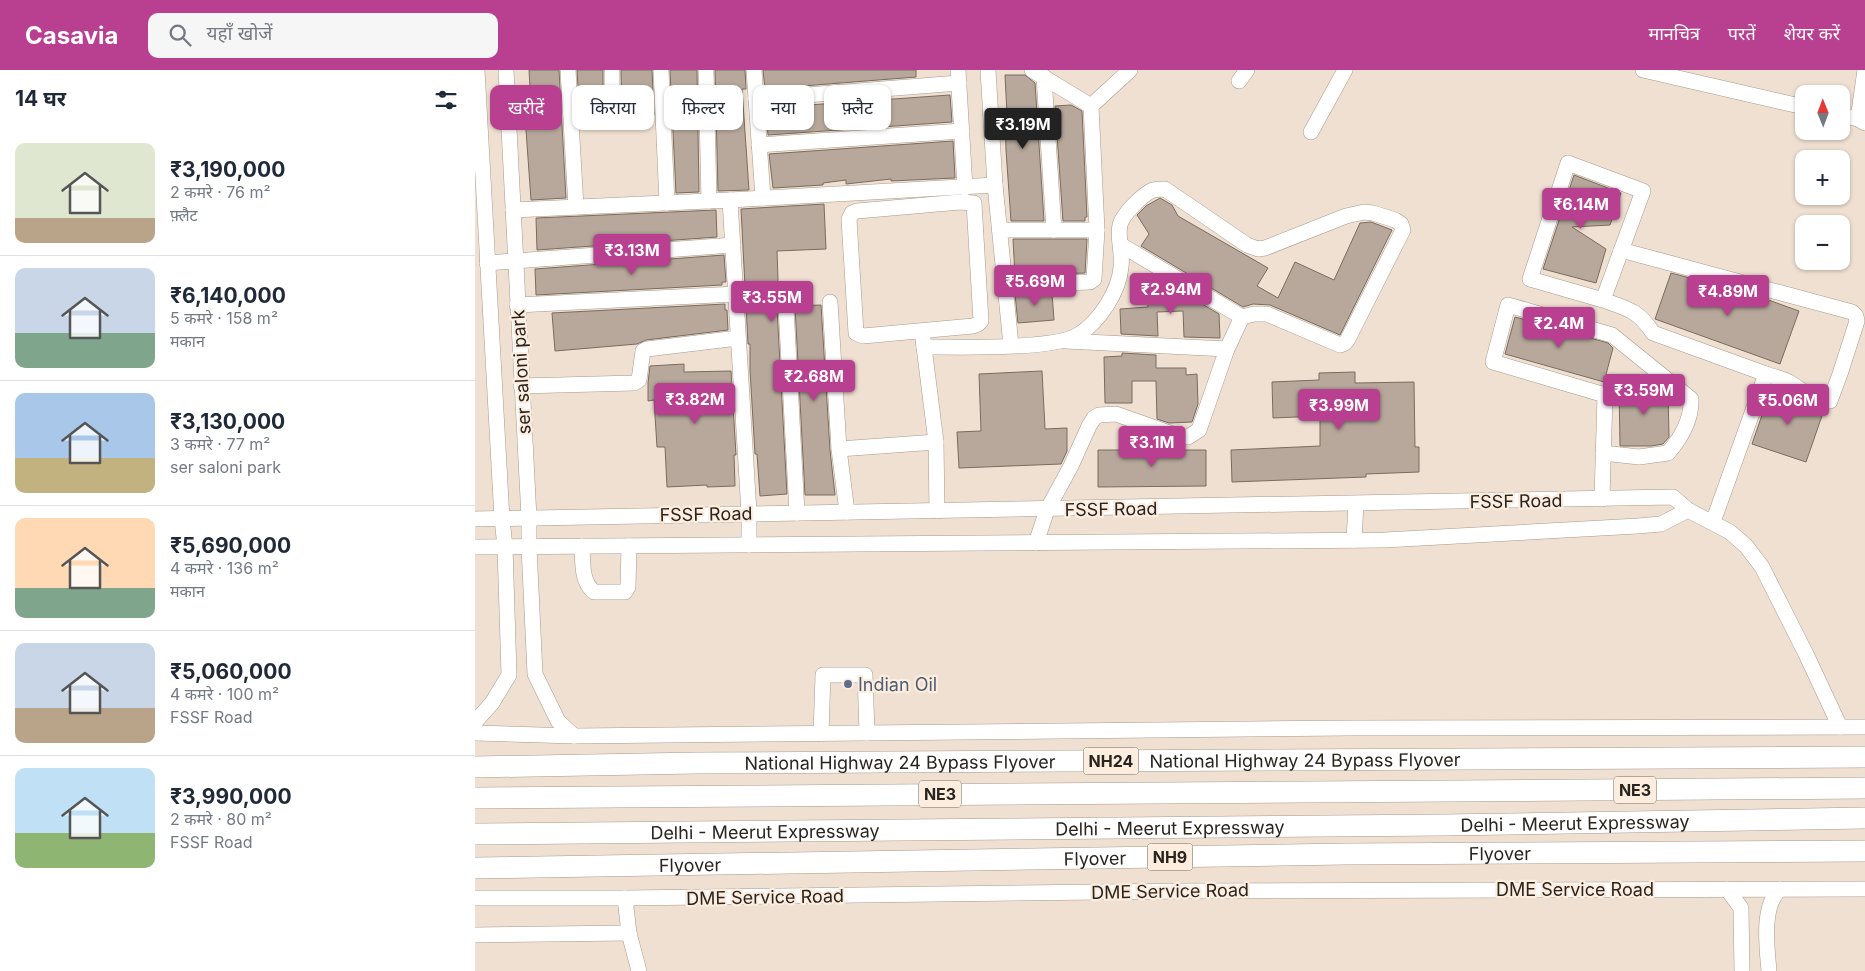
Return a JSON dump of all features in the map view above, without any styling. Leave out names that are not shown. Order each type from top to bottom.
[{"type":"highway","name":"National Highway 24 Bypass Flyover","points":[[475,767],[696,763],[1865,757]]},
{"type":"highway","name":"Delhi - Meerut Expressway","points":[[475,798],[1865,788]]},
{"type":"highway","name":"Delhi - Meerut Expressway","points":[[475,834],[1415,825],[1865,818]]},
{"type":"highway","name":"Flyover","points":[[475,868],[1345,854],[1865,851]]},
{"type":"street","points":[[475,722],[492,703],[509,675],[505,547],[501,519],[477,70]]},
{"type":"street","name":"ser saloni park","points":[[506,70],[535,674],[557,721],[574,736]]},
{"type":"street","points":[[568,70],[577,207]]},
{"type":"street","points":[[612,70],[612,85]]},
{"type":"street","points":[[661,70],[667,203]]},
{"type":"street","points":[[706,70],[709,201]]},
{"type":"street","points":[[754,70],[755,85]]},
{"type":"street","points":[[988,70],[995,185],[1011,345]]},
{"type":"street","points":[[1091,106],[1131,70]]},
{"type":"street","points":[[1311,132],[1345,70]]},
{"type":"street","points":[[1643,70],[1795,105]]},
{"type":"street","points":[[1862,121],[1865,70]]},
{"type":"street","points":[[1038,73],[1091,106]]},
{"type":"street","points":[[1038,73],[1054,230]]},
{"type":"street","points":[[814,92],[958,76],[965,188]]},
{"type":"street","points":[[1006,285],[1093,281],[1095,276],[1097,230],[1091,106]]},
{"type":"street","points":[[758,130],[763,198]]},
{"type":"street","points":[[759,145],[962,131]]},
{"type":"street","points":[[1603,300],[1621,250],[1643,191],[1567,163],[1530,279],[1603,300],[1636,312],[1653,333],[1788,382],[1819,402],[1830,401],[1857,321],[1856,316],[1852,312],[1621,250]]},
{"type":"street","points":[[513,210],[995,185]]},
{"type":"street","points":[[1062,341],[1076,336],[1088,328],[1105,307],[1115,290],[1121,267],[1119,231],[1121,223],[1125,215],[1147,194],[1155,190],[1165,189],[1247,245],[1257,249],[1265,248],[1355,213],[1373,213],[1395,220],[1401,224],[1403,230],[1345,343],[1339,344],[1267,314],[1254,314],[1242,317],[1121,245]]},
{"type":"street","points":[[730,200],[749,513],[749,545]]},
{"type":"street","points":[[960,202],[974,203],[981,321],[973,326],[922,329],[863,336],[855,333],[849,219],[852,213],[857,211],[960,202]]},
{"type":"street","points":[[1000,230],[1097,230]]},
{"type":"street","points":[[487,263],[733,245]]},
{"type":"street","points":[[785,289],[797,512]]},
{"type":"street","points":[[517,304],[736,294]]},
{"type":"street","points":[[830,302],[839,449],[847,512]]},
{"type":"street","points":[[1602,500],[1603,453],[1605,396],[1493,362],[1508,304],[1612,335],[1691,399],[1691,412],[1678,441],[1668,453],[1639,457],[1603,453]]},
{"type":"street","points":[[1036,543],[1047,510],[1094,418],[1099,415],[1115,414],[1181,437],[1188,437],[1199,430],[1227,350],[1242,317]]},
{"type":"street","points":[[922,329],[936,442],[937,511]]},
{"type":"street","points":[[521,386],[633,382],[639,380],[643,351],[647,349],[738,338]]},
{"type":"street","points":[[923,347],[1011,345],[1062,341],[1227,350]]},
{"type":"street","points":[[1713,522],[1766,374]]},
{"type":"street","points":[[839,449],[936,442]]},
{"type":"street","name":"FSSF Road","points":[[475,519],[797,512],[1047,510],[1602,500],[1673,497],[1687,510],[1730,532],[1746,546],[1762,567],[1840,727]]},
{"type":"street","points":[[1354,540],[1356,504]]},
{"type":"street","name":"FSSF Road","points":[[475,547],[1354,540],[1661,524],[1687,510]]},
{"type":"street","points":[[582,546],[585,580],[589,588],[594,592],[620,593],[625,592],[628,587],[629,546]]},
{"type":"street","points":[[821,734],[823,675],[865,674],[867,733]]},
{"type":"street","points":[[475,733],[574,736],[1339,728],[1865,727]]},
{"type":"street","points":[[1727,889],[1741,908],[1742,971]]},
{"type":"street","points":[[1769,971],[1767,938],[1769,907],[1773,896],[1779,889]]},
{"type":"street","name":"DME Service Road","points":[[475,898],[1185,891],[1865,889]]},
{"type":"street","points":[[625,898],[629,933],[639,971]]},
{"type":"street","points":[[475,935],[629,933]]},
{"type":"building","points":[[529,70],[559,70],[560,85],[530,85]]},
{"type":"building","points":[[577,70],[603,70],[603,85],[578,85]]},
{"type":"building","points":[[621,70],[652,70],[653,85],[621,85]]},
{"type":"building","points":[[670,70],[697,70],[697,85],[671,85]]},
{"type":"building","points":[[715,70],[745,70],[746,89],[743,89],[743,85],[715,85]]},
{"type":"building","points":[[763,70],[916,70],[916,77],[814,85],[765,85]]},
{"type":"building","points":[[1005,75],[1025,75],[1035,83],[1044,221],[1011,221],[1006,150]]},
{"type":"building","points":[[950,95],[952,122],[891,126],[891,99]]},
{"type":"building","points":[[743,103],[749,190],[718,191],[716,130],[743,130]]},
{"type":"building","points":[[824,104],[824,130],[839,130],[768,135],[768,130],[814,130],[814,105]]},
{"type":"building","points":[[1071,105],[1082,111],[1087,217],[1085,217],[1085,221],[1063,221],[1055,106]]},
{"type":"building","points":[[562,125],[566,198],[531,200],[526,130],[562,130]]},
{"type":"building","points":[[673,130],[698,130],[699,192],[676,193]]},
{"type":"building","points":[[953,141],[955,178],[891,181],[891,179],[846,184],[846,180],[823,183],[823,185],[773,188],[769,154]]},
{"type":"building","points":[[1574,175],[1621,193],[1610,225],[1572,227],[1606,249],[1596,283],[1543,269]]},
{"type":"building","points":[[1160,198],[1172,205],[1178,216],[1268,268],[1257,286],[1278,298],[1295,262],[1334,280],[1360,223],[1371,222],[1392,230],[1340,335],[1270,305],[1253,304],[1243,307],[1141,246],[1149,234],[1137,215],[1146,206]]},
{"type":"building","points":[[824,204],[826,249],[777,251],[778,279],[776,290],[787,494],[760,496],[757,454],[755,454],[741,209]]},
{"type":"building","points":[[716,210],[717,237],[537,250],[536,218]]},
{"type":"building","points":[[1013,239],[1087,239],[1085,273],[1015,275]]},
{"type":"building","points":[[724,255],[726,282],[722,282],[722,285],[536,295],[535,269]]},
{"type":"building","points":[[1671,273],[1760,297],[1799,311],[1780,364],[1655,319]]},
{"type":"building","points":[[1159,285],[1170,285],[1219,314],[1220,338],[1184,337],[1183,311],[1157,312],[1158,336],[1121,334],[1120,309],[1148,307],[1147,292],[1159,291]]},
{"type":"building","points":[[1052,293],[1054,320],[1018,323],[1015,294]]},
{"type":"building","points":[[725,304],[728,330],[646,340],[637,344],[555,351],[552,313]]},
{"type":"building","points":[[821,305],[830,450],[835,495],[805,495],[795,306]]},
{"type":"building","points":[[1515,317],[1608,343],[1613,348],[1604,382],[1505,354]]},
{"type":"building","points":[[1122,353],[1156,355],[1156,368],[1186,368],[1186,375],[1197,374],[1198,404],[1192,422],[1169,423],[1157,419],[1156,381],[1132,381],[1132,403],[1105,403],[1104,357],[1122,356]]},
{"type":"building","points":[[684,364],[684,372],[731,371],[736,455],[734,455],[735,486],[667,487],[665,447],[657,447],[654,400],[648,401],[650,366]]},
{"type":"building","points":[[1042,371],[1045,429],[1067,428],[1067,451],[1061,464],[959,468],[957,432],[981,431],[979,374]]},
{"type":"building","points":[[1355,372],[1355,383],[1414,382],[1415,447],[1419,447],[1419,472],[1366,474],[1366,477],[1232,482],[1231,450],[1320,446],[1320,416],[1273,418],[1272,382],[1319,380],[1319,373]]},
{"type":"building","points":[[1660,386],[1668,392],[1669,437],[1663,444],[1620,446],[1619,387]]},
{"type":"building","points":[[1771,389],[1793,396],[1810,407],[1824,410],[1806,462],[1752,444]]},
{"type":"building","points":[[1098,450],[1206,450],[1206,486],[1098,487]]},
{"type":"place","name":"Indian Oil","points":[[848,684]]}]
